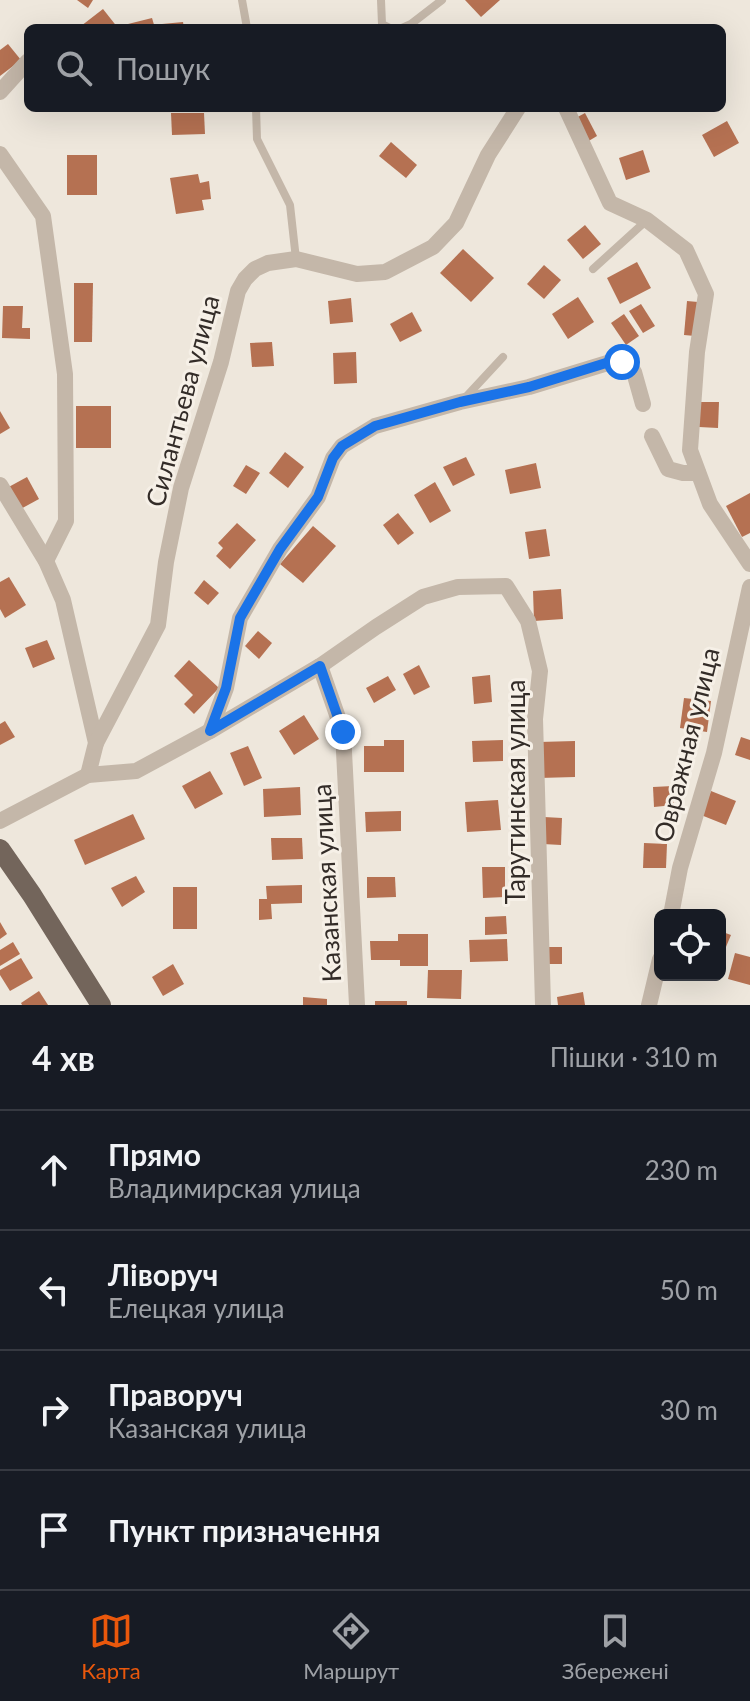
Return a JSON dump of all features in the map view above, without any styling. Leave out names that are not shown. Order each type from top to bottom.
[{"type":"main road","points":[[0,849],[101,1005]]},
{"type":"street","points":[[0,92],[24,65]]},
{"type":"street","name":"Силантьева улица","points":[[96,743],[158,625],[166,562],[181,488],[221,362],[238,291],[245,279],[255,269],[268,263],[296,259],[357,274],[385,272],[433,247],[456,223],[488,155],[515,112]]},
{"type":"street","points":[[568,112],[610,203],[647,220],[686,250],[706,294],[697,352],[690,450],[710,504],[750,564]]},
{"type":"street","points":[[0,154],[43,216],[65,374],[66,521],[46,561]]},
{"type":"street","points":[[210,731],[226,688],[240,618],[280,549],[318,497],[333,458],[342,446],[375,426],[529,387],[614,361],[629,366],[634,372],[643,404]]},
{"type":"street","points":[[652,436],[668,469],[698,473]]},
{"type":"street","points":[[0,485],[46,561],[63,600],[96,743],[88,775]]},
{"type":"street","name":"Тарутинская улица","points":[[320,666],[423,597],[458,587],[506,586],[528,621],[540,671],[535,719],[543,1005]]},
{"type":"street","name":"Овражная улица","points":[[672,909],[680,868],[714,753],[750,587]]},
{"type":"street","points":[[0,821],[88,775],[136,771],[320,666]]},
{"type":"street","name":"Казанская улица","points":[[320,666],[343,732],[357,1005]]},
{"type":"street","points":[[649,1005],[655,981]]},
{"type":"lane","points":[[242,0],[246,24]]},
{"type":"lane","points":[[381,0],[382,24]]},
{"type":"lane","points":[[411,24],[442,0]]},
{"type":"lane","points":[[256,112],[257,139],[290,205],[296,259]]},
{"type":"lane","points":[[593,269],[647,220]]},
{"type":"lane","points":[[460,402],[503,357]]},
{"type":"building","points":[[77,0],[93,0],[88,8]]},
{"type":"building","points":[[465,0],[500,0],[481,17]]},
{"type":"building","points":[[103,9],[115,24],[84,24]]},
{"type":"building","points":[[152,18],[154,24],[128,24]]},
{"type":"building","points":[[8,44],[21,60],[0,76],[0,50]]},
{"type":"building","points":[[171,113],[204,113],[205,134],[172,135]]},
{"type":"building","points":[[585,113],[597,136],[587,142],[574,119]]},
{"type":"building","points":[[727,121],[739,143],[714,157],[702,135]]},
{"type":"building","points":[[391,142],[417,165],[406,178],[379,156]]},
{"type":"building","points":[[643,150],[650,172],[626,180],[619,158]]},
{"type":"building","points":[[67,155],[97,155],[97,195],[67,195]]},
{"type":"building","points":[[198,174],[200,183],[209,181],[211,199],[202,200],[204,210],[176,214],[170,178]]},
{"type":"building","points":[[585,225],[601,244],[583,259],[567,240]]},
{"type":"building","points":[[463,249],[494,278],[471,302],[440,273]]},
{"type":"building","points":[[637,262],[651,288],[620,304],[607,278]]},
{"type":"building","points":[[544,265],[561,280],[544,299],[527,284]]},
{"type":"building","points":[[74,283],[93,283],[92,342],[74,342]]},
{"type":"building","points":[[578,297],[594,322],[568,339],[552,314]]},
{"type":"building","points":[[351,298],[353,322],[330,324],[328,301]]},
{"type":"building","points":[[687,301],[698,302],[695,336],[684,335]]},
{"type":"building","points":[[641,304],[655,326],[643,333],[629,311]]},
{"type":"building","points":[[3,306],[23,306],[22,328],[30,328],[30,339],[2,338]]},
{"type":"building","points":[[412,312],[422,331],[400,342],[390,324]]},
{"type":"building","points":[[624,314],[639,336],[626,345],[611,323]]},
{"type":"building","points":[[272,342],[274,366],[252,367],[250,343]]},
{"type":"building","points":[[356,352],[357,383],[334,384],[333,353]]},
{"type":"building","points":[[699,402],[719,402],[718,428],[699,427]]},
{"type":"building","points":[[76,406],[111,406],[111,448],[76,448]]},
{"type":"building","points":[[0,411],[10,428],[0,434]]},
{"type":"building","points":[[285,452],[304,467],[288,488],[269,473]]},
{"type":"building","points":[[466,457],[475,475],[453,486],[443,467]]},
{"type":"building","points":[[536,463],[541,488],[510,494],[505,470]]},
{"type":"building","points":[[246,465],[260,473],[246,494],[233,486]]},
{"type":"building","points":[[27,477],[39,499],[17,511],[5,489]]},
{"type":"building","points":[[435,482],[451,511],[430,523],[414,495]]},
{"type":"building","points":[[750,493],[750,533],[742,537],[726,506]]},
{"type":"building","points":[[398,513],[414,533],[398,545],[383,525]]},
{"type":"building","points":[[237,523],[256,540],[230,569],[216,556],[223,548],[218,543]]},
{"type":"building","points":[[313,526],[336,546],[303,583],[280,564]]},
{"type":"building","points":[[546,529],[550,556],[529,559],[525,532]]},
{"type":"building","points":[[9,577],[26,605],[5,618],[0,609],[0,582]]},
{"type":"building","points":[[204,580],[219,593],[208,605],[194,593]]},
{"type":"building","points":[[561,589],[563,619],[534,621],[533,591]]},
{"type":"building","points":[[258,631],[272,643],[259,659],[245,646]]},
{"type":"building","points":[[47,640],[55,659],[33,668],[25,648]]},
{"type":"building","points":[[189,660],[219,688],[194,714],[184,704],[193,695],[174,676]]},
{"type":"building","points":[[419,665],[430,687],[414,695],[403,674]]},
{"type":"building","points":[[490,675],[492,702],[474,704],[472,677]]},
{"type":"building","points":[[388,676],[396,690],[374,703],[366,688]]},
{"type":"building","points":[[684,698],[711,701],[707,732],[680,728]]},
{"type":"building","points":[[304,715],[319,739],[294,755],[279,731]]},
{"type":"building","points":[[5,721],[15,737],[0,745],[0,724]]},
{"type":"building","points":[[741,737],[750,740],[750,760],[735,755]]},
{"type":"building","points":[[384,740],[404,740],[404,772],[364,772],[364,746],[384,746]]},
{"type":"building","points":[[503,740],[503,761],[473,762],[472,741]]},
{"type":"building","points":[[575,741],[575,777],[539,778],[539,742]]},
{"type":"building","points":[[248,746],[262,778],[244,786],[230,753]]},
{"type":"building","points":[[210,771],[223,794],[195,809],[182,786]]},
{"type":"building","points":[[673,786],[674,805],[654,807],[653,787]]},
{"type":"building","points":[[300,787],[301,815],[264,817],[263,789]]},
{"type":"building","points":[[711,791],[736,801],[726,825],[701,815]]},
{"type":"building","points":[[498,800],[501,830],[467,832],[465,802]]},
{"type":"building","points":[[401,811],[401,831],[366,832],[365,812]]},
{"type":"building","points":[[133,814],[145,839],[85,865],[74,840]]},
{"type":"building","points":[[544,817],[562,818],[561,845],[543,844]]},
{"type":"building","points":[[271,838],[302,838],[303,859],[272,860]]},
{"type":"building","points":[[644,843],[667,844],[666,868],[643,868]]},
{"type":"building","points":[[482,867],[505,867],[505,897],[483,898]]},
{"type":"building","points":[[136,876],[145,892],[122,907],[111,888]]},
{"type":"building","points":[[367,877],[395,877],[396,897],[367,898]]},
{"type":"building","points":[[302,885],[302,903],[271,904],[272,919],[259,920],[259,899],[267,899],[266,886]]},
{"type":"building","points":[[173,887],[197,887],[197,929],[173,929]]},
{"type":"building","points":[[506,916],[507,934],[485,935],[485,917]]},
{"type":"building","points":[[0,922],[7,934],[0,939]]},
{"type":"building","points":[[398,934],[428,934],[428,966],[400,966],[400,960],[371,960],[370,941],[398,941]]},
{"type":"building","points":[[507,939],[508,961],[470,962],[469,940]]},
{"type":"building","points":[[13,942],[20,954],[0,966],[0,950]]},
{"type":"building","points":[[543,947],[562,947],[562,964],[543,964]]},
{"type":"building","points":[[735,953],[750,957],[750,985],[728,979]]},
{"type":"building","points":[[21,958],[33,978],[10,991],[0,970]]},
{"type":"building","points":[[173,964],[184,984],[163,996],[152,977]]},
{"type":"building","points":[[428,970],[462,970],[461,999],[427,998]]},
{"type":"building","points":[[39,991],[48,1005],[22,1005],[21,1003]]},
{"type":"building","points":[[583,992],[585,1005],[558,1005],[557,997]]},
{"type":"building","points":[[303,997],[327,999],[327,1005],[303,1005]]},
{"type":"building","points":[[375,1001],[407,1001],[407,1005],[375,1005]]},
{"type":"route","points":[[343,732],[320,666],[210,731],[226,688],[240,618],[280,549],[318,497],[333,458],[342,446],[375,426],[529,387],[606,363],[622,362]]}]
